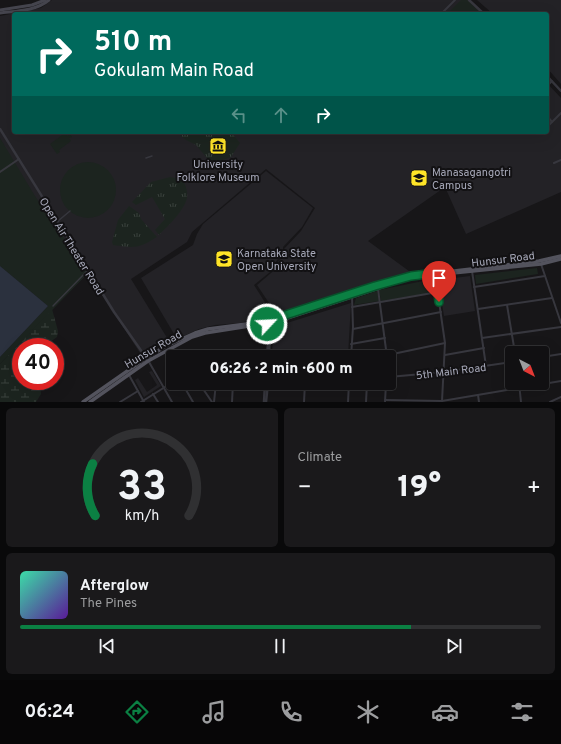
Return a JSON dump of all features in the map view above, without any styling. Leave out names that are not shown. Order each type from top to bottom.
[{"type":"main road","points":[[0,10],[32,5],[45,0]]},
{"type":"main road","points":[[0,13],[32,8],[44,4],[49,0]]},
{"type":"main road","points":[[472,270],[561,258]]},
{"type":"main road","name":"Hunsur Road","points":[[92,400],[147,360],[192,337],[205,333],[275,322],[352,296],[413,278],[472,270],[540,264],[561,258]]},
{"type":"main road","points":[[270,330],[268,323],[375,286],[411,276],[436,274]]},
{"type":"main road","points":[[270,330],[275,322]]},
{"type":"main road","points":[[83,402],[92,400],[147,360]]},
{"type":"street","points":[[443,12],[455,0]]},
{"type":"street","points":[[469,0],[482,12]]},
{"type":"street","points":[[549,78],[561,91]]},
{"type":"street","points":[[549,84],[552,81]]},
{"type":"street","points":[[549,125],[561,113]]},
{"type":"street","points":[[549,118],[552,122]]},
{"type":"street","name":"Open Air Theater Road","points":[[0,129],[114,312],[147,360]]},
{"type":"street","points":[[146,158],[152,156]]},
{"type":"street","points":[[0,172],[19,159]]},
{"type":"street","points":[[554,163],[561,160]]},
{"type":"street","points":[[57,222],[70,211]]},
{"type":"street","points":[[540,264],[561,322]]},
{"type":"street","points":[[53,306],[88,269]]},
{"type":"street","points":[[472,270],[486,366]]},
{"type":"street","points":[[436,274],[445,343],[442,402]]},
{"type":"street","points":[[474,287],[544,276]]},
{"type":"street","points":[[378,288],[386,350]]},
{"type":"street","points":[[352,307],[438,292]]},
{"type":"street","points":[[352,296],[352,350]]},
{"type":"street","points":[[478,309],[552,298]]},
{"type":"street","points":[[507,305],[513,346]]},
{"type":"street","points":[[352,329],[441,312]]},
{"type":"street","points":[[482,338],[561,327]]},
{"type":"street","points":[[268,350],[270,330]]},
{"type":"street","points":[[352,344],[385,338]]},
{"type":"street","points":[[396,354],[445,343]]},
{"type":"street","points":[[445,355],[484,348]]},
{"type":"street","points":[[549,356],[561,354]]},
{"type":"street","points":[[147,360],[172,402]]},
{"type":"street","name":"5th Main Road","points":[[396,376],[444,372],[505,363]]},
{"type":"street","points":[[128,374],[143,401],[164,388]]},
{"type":"street","points":[[549,383],[561,381]]},
{"type":"street","points":[[186,390],[193,402]]},
{"type":"street","points":[[204,390],[213,402]]},
{"type":"street","points":[[213,402],[215,390]]},
{"type":"street","points":[[232,402],[233,390]]},
{"type":"street","points":[[265,402],[266,390]]},
{"type":"street","points":[[304,402],[305,390]]},
{"type":"street","points":[[348,402],[349,390]]},
{"type":"street","points":[[366,402],[367,390]]},
{"type":"street","points":[[386,390],[385,401],[442,402],[507,390]]},
{"type":"street","points":[[519,390],[521,402]]},
{"type":"street","points":[[120,402],[138,391]]},
{"type":"street","points":[[153,394],[158,402]]},
{"type":"street","points":[[478,395],[479,402]]},
{"type":"street","points":[[550,402],[561,397]]},
{"type":"shaded area","name":"Manasagangotri Campus","points":[[52,0],[467,0],[480,12],[20,12],[41,8]]},
{"type":"shaded area","points":[[477,0],[561,0],[561,84],[549,70],[549,12],[491,12]]},
{"type":"shaded area","name":"Manasagangotri Campus","points":[[12,14],[12,134],[549,134],[549,85],[561,98],[561,192],[466,234],[445,187],[368,241],[413,274],[353,290],[277,315],[257,285],[278,267],[276,264],[285,254],[284,249],[301,231],[315,208],[266,169],[192,232],[187,242],[131,279],[169,341],[142,356],[88,273],[56,305],[0,239],[0,16]]},
{"type":"shaded area","name":"Karnataka State Open University","points":[[266,171],[313,208],[302,227],[283,247],[283,253],[273,265],[275,268],[254,285],[273,315],[240,323],[215,325],[199,329],[177,339],[141,278],[193,245],[203,224]]},
{"type":"shaded area","points":[[470,276],[475,311],[444,316],[438,280]]},
{"type":"shaded area","points":[[351,303],[348,350],[272,350],[274,327]]},
{"type":"shaded area","points":[[152,371],[161,386],[144,397],[135,380],[138,378],[147,392],[157,385],[149,372]]},
{"type":"green space","points":[[461,0],[468,0],[479,12],[449,12]]},
{"type":"green space","points":[[64,134],[67,136],[70,134],[72,137],[69,138],[71,141],[59,150],[60,152],[57,154],[50,144]]},
{"type":"green space","points":[[178,134],[233,134],[240,143],[231,157],[212,164],[196,145]]},
{"type":"green space","points":[[0,138],[35,196],[88,273],[25,338],[18,338],[48,306],[0,266]]},
{"type":"green space","points":[[88,162],[99,165],[108,170],[113,179],[116,190],[113,201],[108,210],[99,215],[88,218],[77,215],[68,210],[63,201],[60,190],[63,179],[68,170],[77,165]]},
{"type":"green space","points":[[170,177],[184,182],[187,198],[183,208],[159,235],[155,230],[165,219],[152,197],[136,205],[132,202],[151,182]]},
{"type":"green space","points":[[129,206],[139,213],[141,219],[157,237],[141,246],[136,247],[113,245],[112,242],[118,220]]},
{"type":"green space","points":[[537,268],[538,274],[476,284],[475,275]]},
{"type":"green space","points":[[433,279],[436,292],[381,301],[379,290]]},
{"type":"green space","points":[[377,291],[379,301],[354,305],[356,298]]},
{"type":"green space","points":[[52,309],[58,331],[57,337],[25,338]]},
{"type":"green space","points":[[12,344],[12,352],[0,364],[0,357]]},
{"type":"green space","points":[[12,351],[12,390],[41,390],[41,394],[36,402],[0,402],[0,364]]},
{"type":"water","points":[[0,266],[48,306],[18,338],[12,338],[12,344],[0,357]]},
{"type":"place","name":"University Folklore Museum","points":[[218,146]]},
{"type":"place","name":"Manasagangotri Campus","points":[[419,178]]},
{"type":"place","name":"Karnataka State Open University","points":[[224,259]]},
{"type":"route","points":[[267,324],[267,321],[411,276],[436,273],[439,302]]}]
